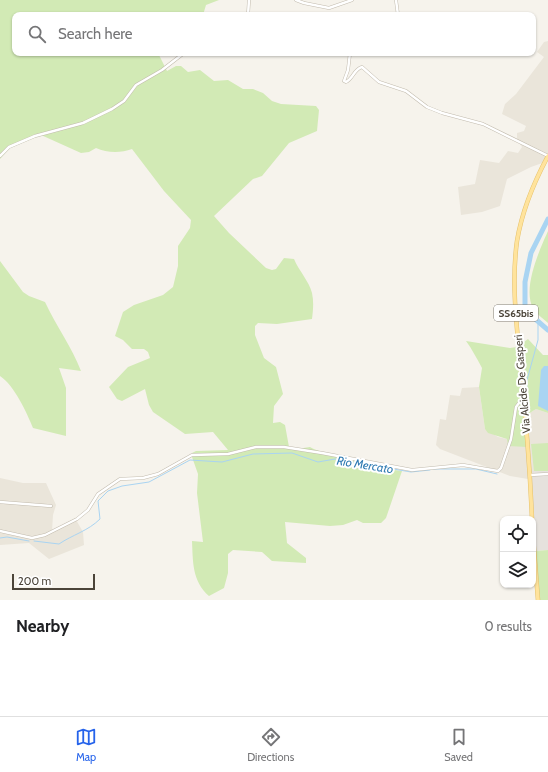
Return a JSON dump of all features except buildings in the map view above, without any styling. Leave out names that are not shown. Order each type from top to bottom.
[{"type":"main road","name":"Via Alcide De Gasperi","points":[[530,474],[516,308],[515,261],[523,215],[548,156]]},
{"type":"main road","name":"SS65bis","points":[[530,474],[532,516]]},
{"type":"main road","points":[[534,552],[538,600]]},
{"type":"street","points":[[248,12],[249,0]]},
{"type":"street","points":[[296,0],[328,8],[352,0]]},
{"type":"street","points":[[396,0],[398,12]]},
{"type":"street","points":[[0,156],[9,147],[36,136],[83,123],[112,109],[124,101],[136,84],[162,70],[180,56]]},
{"type":"street","points":[[350,56],[348,70],[344,80],[346,82],[357,69],[362,67],[379,82],[406,91],[427,107],[442,113],[483,124],[548,156]]},
{"type":"street","points":[[0,531],[32,538],[45,535],[77,519],[88,510],[98,494],[120,479],[143,478],[158,474],[192,455],[228,454],[256,447],[284,447],[412,470],[463,465],[498,471],[501,468],[511,439],[516,407],[519,403],[524,401]]},
{"type":"street","points":[[530,474],[548,474]]},
{"type":"street","points":[[0,502],[51,506]]},
{"type":"shaded area","points":[[548,41],[548,161],[531,167],[507,179],[500,206],[482,212],[461,215],[458,187],[475,184],[480,160],[499,163],[508,151],[518,153],[522,147],[517,140],[517,133],[524,131],[526,126],[502,114],[505,104],[516,94],[544,57],[537,52],[544,42]]},
{"type":"shaded area","points":[[479,387],[485,429],[498,437],[507,439],[525,416],[536,409],[548,413],[548,471],[528,471],[528,479],[510,476],[440,449],[436,445],[440,419],[446,420],[450,395],[460,396],[462,388]]},
{"type":"shaded area","points":[[528,471],[548,471],[548,550],[536,551],[536,516],[532,516]]},
{"type":"shaded area","points":[[0,478],[23,483],[46,483],[56,505],[53,515],[52,531],[75,518],[83,532],[84,545],[49,559],[29,543],[0,545]]},
{"type":"green space","points":[[0,0],[219,0],[206,5],[204,12],[12,12],[12,56],[160,56],[167,71],[176,66],[181,66],[188,72],[200,70],[214,81],[228,80],[243,89],[253,89],[263,93],[272,101],[281,104],[316,106],[319,110],[317,131],[289,143],[262,176],[253,179],[214,216],[229,233],[266,268],[272,270],[276,269],[284,258],[294,259],[298,268],[309,284],[312,293],[312,319],[277,324],[258,323],[255,326],[255,335],[264,358],[276,367],[283,394],[274,406],[273,423],[280,422],[285,425],[289,447],[297,449],[310,447],[323,452],[354,459],[360,462],[363,466],[402,471],[386,518],[381,523],[363,523],[357,520],[343,525],[330,526],[285,522],[287,543],[306,558],[306,563],[272,561],[262,552],[233,550],[228,554],[228,573],[224,588],[209,596],[199,584],[194,571],[192,541],[203,542],[197,493],[198,474],[192,453],[196,451],[228,450],[213,432],[185,434],[153,412],[149,405],[145,389],[122,401],[117,399],[109,387],[128,367],[150,358],[148,352],[144,349],[132,349],[123,340],[115,336],[123,312],[134,305],[163,295],[173,287],[178,266],[178,246],[190,228],[191,220],[164,191],[132,149],[114,152],[96,148],[89,152],[81,153],[41,135],[10,148],[0,159]]},
{"type":"green space","points":[[548,231],[548,323],[534,310],[530,300],[530,290],[533,269]]},
{"type":"green space","points":[[0,261],[23,292],[45,302],[73,353],[81,371],[59,368],[66,388],[66,436],[33,428],[24,407],[15,392],[0,376]]},
{"type":"green space","points":[[528,339],[543,355],[548,355],[548,413],[536,409],[525,416],[527,447],[508,446],[507,439],[488,433],[485,429],[479,387],[482,368],[466,341],[510,348],[517,347]]},
{"type":"green space","points":[[548,443],[548,471],[534,471],[531,444]]},
{"type":"green space","points":[[548,550],[548,600],[539,600],[536,551]]},
{"type":"water","points":[[544,366],[548,366],[548,411],[538,406],[541,370]]},
{"type":"waterway","points":[[548,219],[531,253],[525,282],[525,310],[548,330]]},
{"type":"waterway","points":[[526,401],[527,380],[538,340],[538,321]]},
{"type":"waterway","name":"Rio Mercato","points":[[34,541],[59,544],[90,527],[100,519],[98,501],[108,491],[122,486],[149,482],[190,460],[222,462],[253,454],[292,453],[318,462],[335,459],[411,472],[430,470]]},
{"type":"waterway","name":"Rio Mercato","points":[[433,469],[476,469],[497,474]]},
{"type":"waterway","name":"Rio Mercato","points":[[0,538],[7,537],[29,541]]}]
